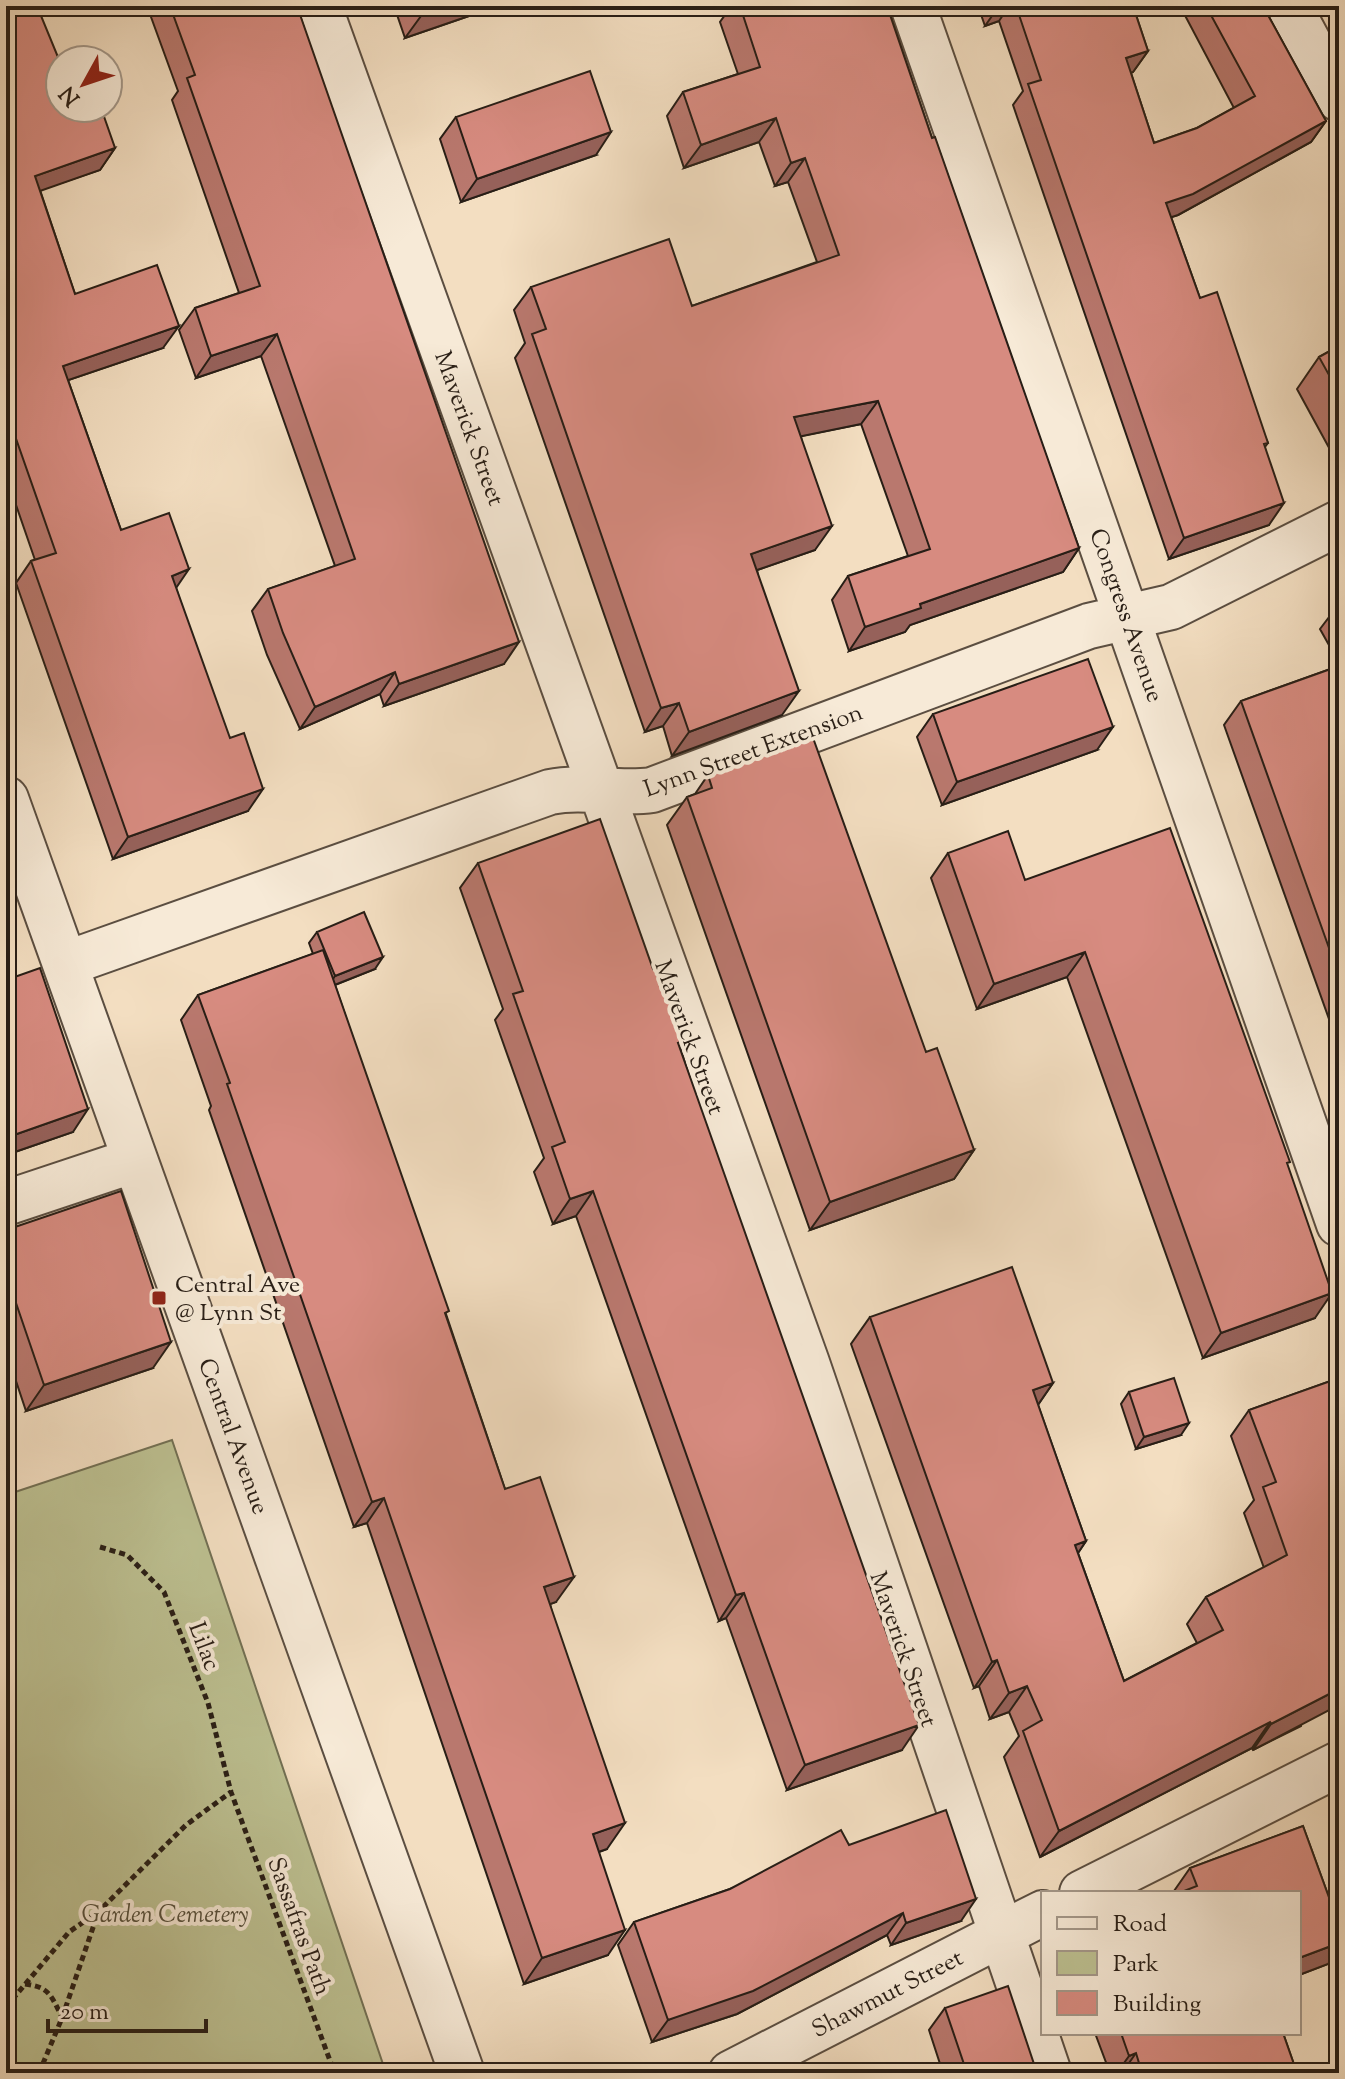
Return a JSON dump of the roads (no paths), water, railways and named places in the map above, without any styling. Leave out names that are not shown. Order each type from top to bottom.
[{"type":"street","name":"Maverick Street","points":[[319,6],[807,1363],[1049,2073]]},
{"type":"street","name":"Congress Avenue","points":[[913,6],[1339,1224]]},
{"type":"street","points":[[1289,6],[1339,99]]},
{"type":"street","name":"Lynn Street Extension","points":[[65,964],[550,792],[568,788],[635,793],[652,790],[1089,626],[1171,607],[1339,523]]},
{"type":"street","name":"Central Avenue","points":[[6,799],[462,2073]]},
{"type":"street","points":[[6,1203],[135,1160]]},
{"type":"street","points":[[1086,1891],[1339,1764]]},
{"type":"street","name":"Shawmut Street","points":[[731,2073],[1041,1914]]},
{"type":"place","name":"Central Ave @ Lynn St","points":[[159,1298]]},
{"type":"park label","name":"Garden Cemetery","points":[[165,1914]]}]
